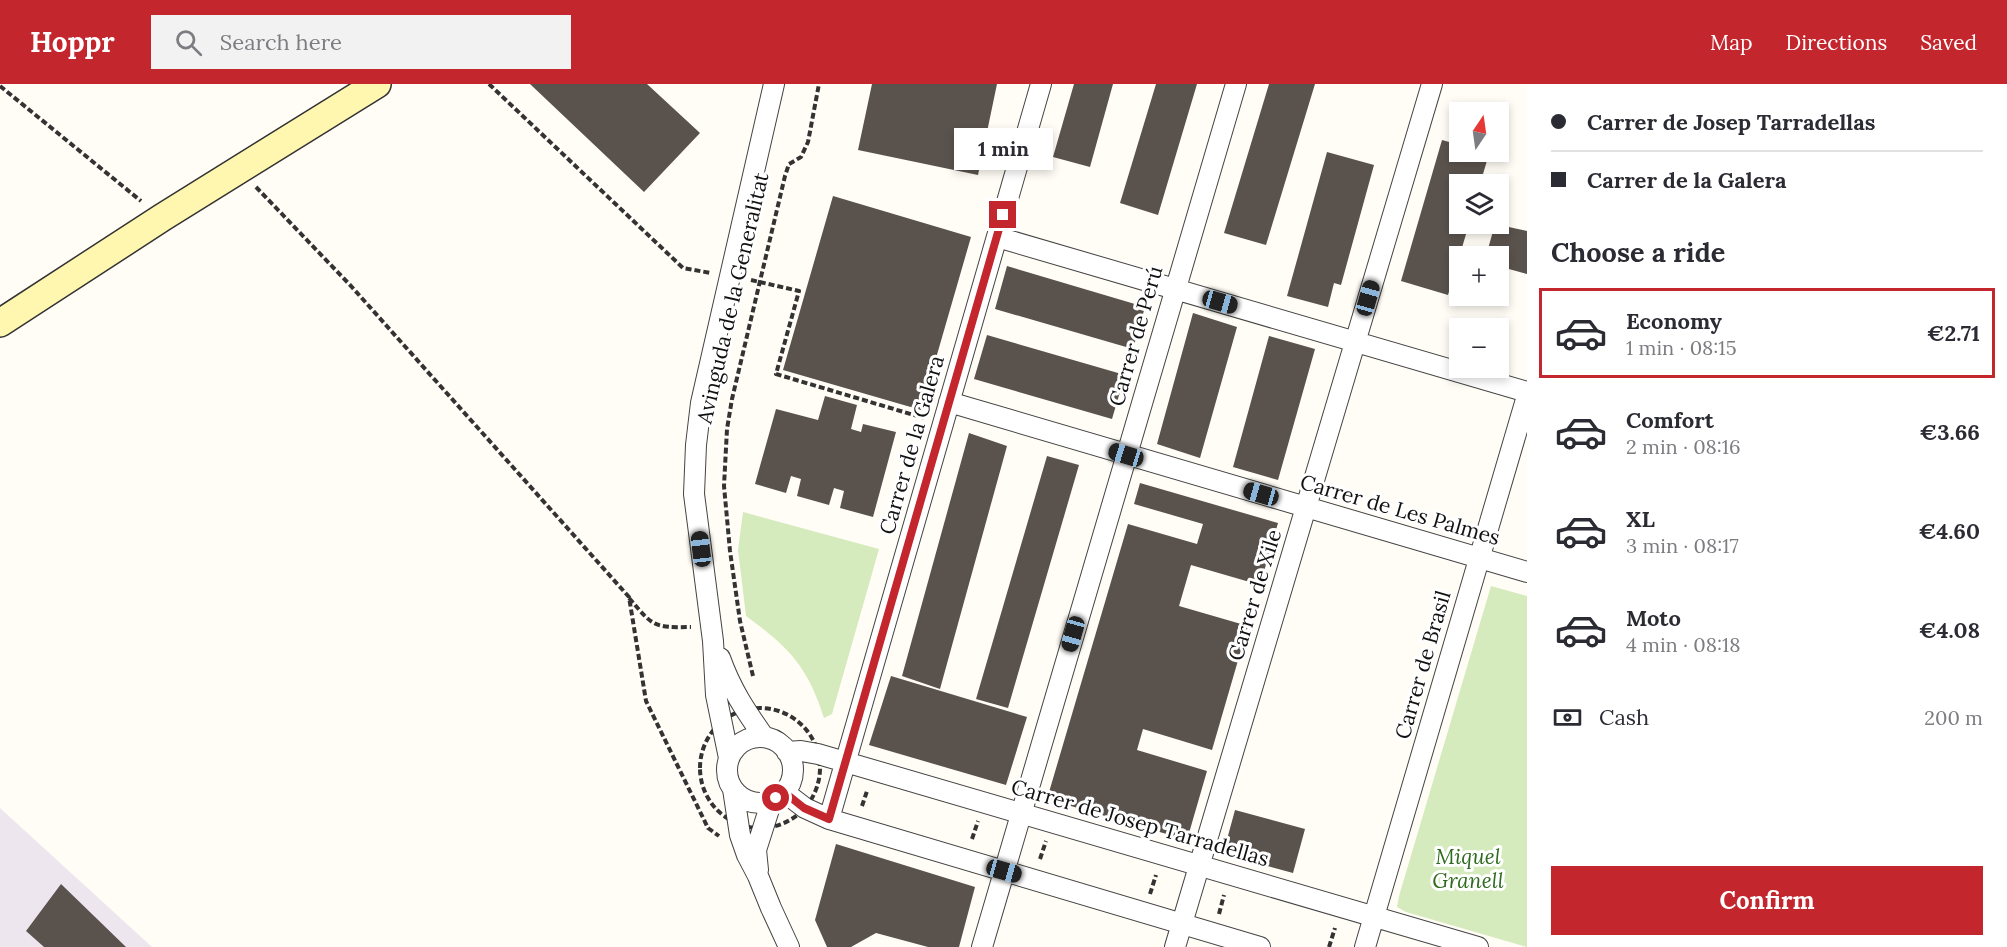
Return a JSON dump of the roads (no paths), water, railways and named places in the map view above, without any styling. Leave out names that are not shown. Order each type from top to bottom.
[{"type":"street","points":[[0,323],[377,84]]},
{"type":"street","name":"Avinguda de la Generalitat","points":[[729,758],[716,695],[712,633],[694,494],[696,445],[701,403],[774,84]]},
{"type":"street","name":"Carrer de la Galera","points":[[829,819],[1041,84]]},
{"type":"street","name":"Carrer de Perú","points":[[982,947],[1236,84]]},
{"type":"street","name":"Carrer de Xile","points":[[1175,947],[1432,84]]},
{"type":"street","points":[[997,237],[1355,341],[1527,394]]},
{"type":"street","name":"Carrer de Brasil","points":[[1365,947],[1527,394]]},
{"type":"street","name":"Carrer de Les Palmes","points":[[949,402],[1527,572]]},
{"type":"street","name":"Avinguda de la Generalitat","points":[[712,633],[731,687],[754,710],[764,737]]},
{"type":"street","points":[[758,876],[756,850],[762,827],[778,796],[790,783],[792,773],[792,762],[787,752],[777,742],[764,737],[754,737],[741,743],[729,758],[728,777],[734,789],[740,796],[753,802],[778,796],[829,819],[1260,947]]},
{"type":"street","name":"Carrer de Josep Tarradellas","points":[[787,752],[801,751],[818,754],[1478,947]]},
{"type":"street","points":[[734,789],[744,847],[789,947]]},
{"type":"park label","name":"Miquel Granell","points":[[1468,869]]}]
